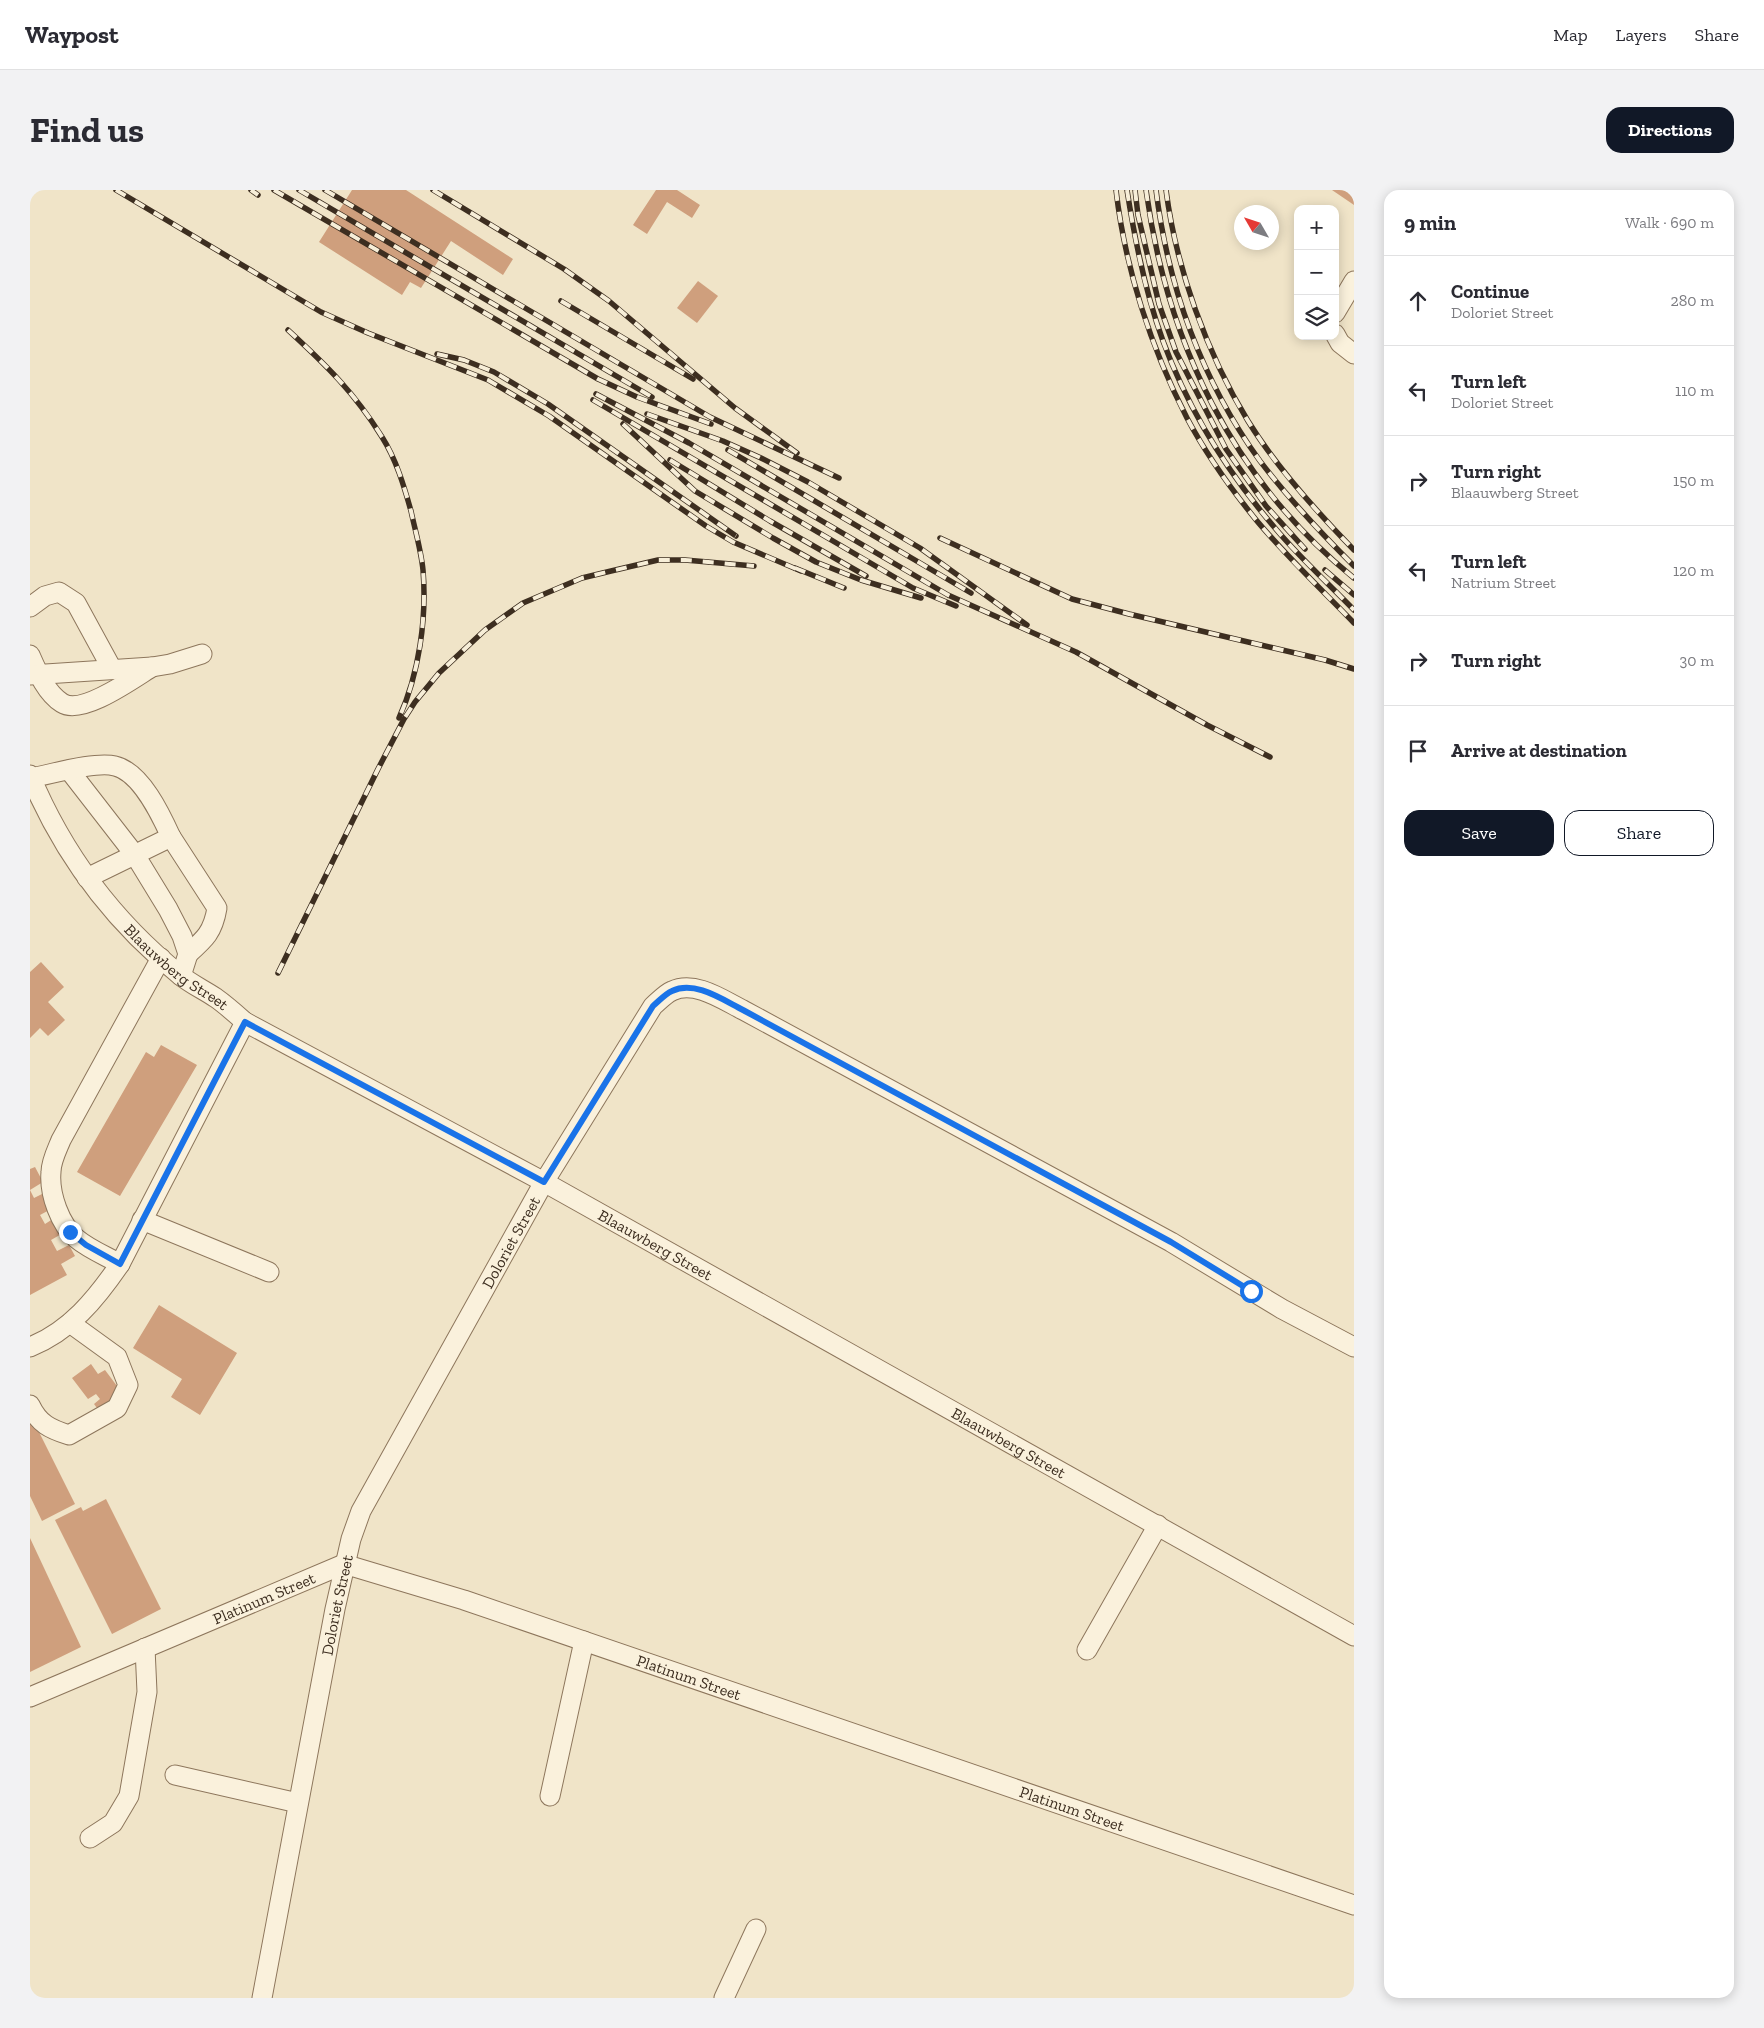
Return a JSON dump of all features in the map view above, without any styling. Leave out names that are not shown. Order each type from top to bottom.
[{"type":"street","points":[[1339,306],[1354,281]]},
{"type":"street","points":[[1339,340],[1354,354]]},
{"type":"street","points":[[30,606],[45,596],[59,592],[76,602],[112,669]]},
{"type":"street","points":[[34,674],[152,667],[170,664],[202,654]]},
{"type":"street","points":[[30,655],[34,674],[63,704],[74,706],[99,698],[127,684],[152,667]]},
{"type":"street","points":[[31,776],[101,764],[124,769],[143,788],[171,837],[217,908],[214,924],[206,938],[188,954],[182,976]]},
{"type":"street","points":[[69,770],[136,854],[182,936],[188,954]]},
{"type":"street","name":"Blaauwberg Street","points":[[31,776],[48,817],[74,860],[120,918],[182,976],[218,999],[245,1022],[544,1182],[1354,1636]]},
{"type":"street","points":[[87,878],[171,837]]},
{"type":"street","points":[[120,1264],[86,1245],[70,1232],[57,1208],[50,1172],[61,1140],[161,958]]},
{"type":"street","name":"Doloriet Street","points":[[262,1998],[344,1564],[350,1539],[361,1511],[544,1182],[653,1006],[672,990],[686,988],[706,991],[1171,1242],[1282,1309],[1354,1347]]},
{"type":"street","points":[[30,1347],[43,1342],[70,1324],[102,1290],[120,1264],[245,1022]]},
{"type":"street","points":[[142,1220],[269,1272]]},
{"type":"street","points":[[30,1405],[34,1413],[49,1429],[69,1435],[117,1408],[121,1400],[128,1385],[118,1356],[70,1324]]},
{"type":"street","points":[[1087,1650],[1158,1525]]},
{"type":"street","name":"Platinum Street","points":[[30,1698],[344,1564],[464,1600],[1354,1905]]},
{"type":"street","points":[[550,1796],[584,1641]]},
{"type":"street","points":[[90,1838],[113,1823],[129,1796],[147,1692],[145,1648]]},
{"type":"street","points":[[175,1775],[298,1803]]},
{"type":"street","points":[[724,1998],[756,1929]]},
{"type":"building","points":[[352,190],[406,190],[513,259],[503,275],[451,241],[421,288],[410,282],[402,295],[319,242]]},
{"type":"building","points":[[656,190],[677,190],[700,205],[692,218],[667,202],[647,234],[633,225]]},
{"type":"building","points":[[1332,190],[1354,190],[1354,205]]},
{"type":"building","points":[[698,281],[718,296],[697,323],[677,308]]},
{"type":"building","points":[[41,962],[64,987],[48,1002],[65,1020],[48,1036],[40,1028],[30,1038],[30,972]]},
{"type":"building","points":[[161,1045],[197,1065],[120,1196],[77,1172],[146,1052],[154,1057]]},
{"type":"building","points":[[35,1167],[43,1182],[30,1190],[30,1169]]},
{"type":"building","points":[[30,1190],[34,1198],[46,1192],[55,1207],[40,1215],[45,1224],[56,1217],[65,1232],[51,1240],[57,1251],[69,1245],[75,1256],[61,1264],[67,1275],[30,1295]]},
{"type":"building","points":[[159,1305],[237,1353],[200,1415],[171,1397],[182,1379],[133,1348]]},
{"type":"building","points":[[91,1364],[98,1374],[105,1370],[123,1394],[100,1412],[94,1404],[100,1399],[96,1394],[88,1399],[72,1378]]},
{"type":"building","points":[[30,1414],[75,1504],[42,1521],[30,1496]]},
{"type":"building","points":[[106,1499],[161,1609],[112,1634],[55,1520],[81,1507],[83,1511]]},
{"type":"building","points":[[30,1538],[81,1647],[30,1672]]},
{"type":"railway","points":[[116,190],[321,312],[368,333],[488,380],[549,416],[706,526],[733,542],[801,571]]},
{"type":"railway","points":[[251,190],[258,195]]},
{"type":"railway","points":[[274,190],[598,379],[637,397],[711,424]]},
{"type":"railway","points":[[299,190],[652,397]]},
{"type":"railway","points":[[325,190],[710,417],[839,478]]},
{"type":"railway","points":[[433,190],[564,269],[609,301],[735,408],[797,453]]},
{"type":"railway","points":[[1116,190],[1126,249],[1141,307],[1162,364],[1187,418],[1219,471],[1257,521],[1292,560],[1354,623]]},
{"type":"railway","points":[[1127,190],[1133,228],[1151,304],[1173,366],[1197,416],[1226,463],[1258,507],[1294,549],[1354,610]]},
{"type":"railway","points":[[1135,190],[1138,215],[1159,304],[1176,352],[1226,449],[1266,506],[1305,549]]},
{"type":"railway","points":[[1146,190],[1156,247],[1170,301],[1189,354],[1212,405],[1241,453],[1273,498],[1311,539],[1354,578]]},
{"type":"railway","points":[[1156,190],[1169,262],[1179,297],[1191,332],[1221,399],[1239,430],[1271,475],[1305,515],[1354,566]]},
{"type":"railway","points":[[1166,190],[1177,250],[1195,310],[1219,368],[1233,395],[1271,456],[1311,504],[1354,550]]},
{"type":"railway","points":[[561,301],[693,379]]},
{"type":"railway","points":[[288,330],[315,355],[361,406],[391,454],[408,502],[422,563],[424,607],[420,646],[412,683],[399,718]]},
{"type":"railway","points":[[437,354],[464,360],[494,372],[548,404],[736,536]]},
{"type":"railway","points":[[596,394],[689,443],[948,595],[1076,652],[1207,725],[1270,757]]},
{"type":"railway","points":[[593,400],[913,588],[956,606]]},
{"type":"railway","points":[[647,414],[723,441],[808,482],[920,548],[1027,625]]},
{"type":"railway","points":[[623,424],[695,491],[773,538],[816,562],[861,580],[921,598]]},
{"type":"railway","points":[[728,450],[971,593]]},
{"type":"railway","points":[[670,460],[770,521],[866,576]]},
{"type":"railway","points":[[940,538],[1072,599],[1325,660],[1354,669]]},
{"type":"railway","points":[[278,973],[404,719],[415,702],[439,673],[485,630],[523,603],[582,578],[611,571],[658,560],[685,560],[754,566]]},
{"type":"railway","points":[[795,568],[844,588]]},
{"type":"railway","points":[[1325,570],[1354,595]]},
{"type":"route","points":[[70,1232],[86,1245],[120,1264],[245,1022],[544,1182],[653,1006],[672,990],[686,988],[706,991],[743,1010],[1171,1242],[1251,1291]]}]
